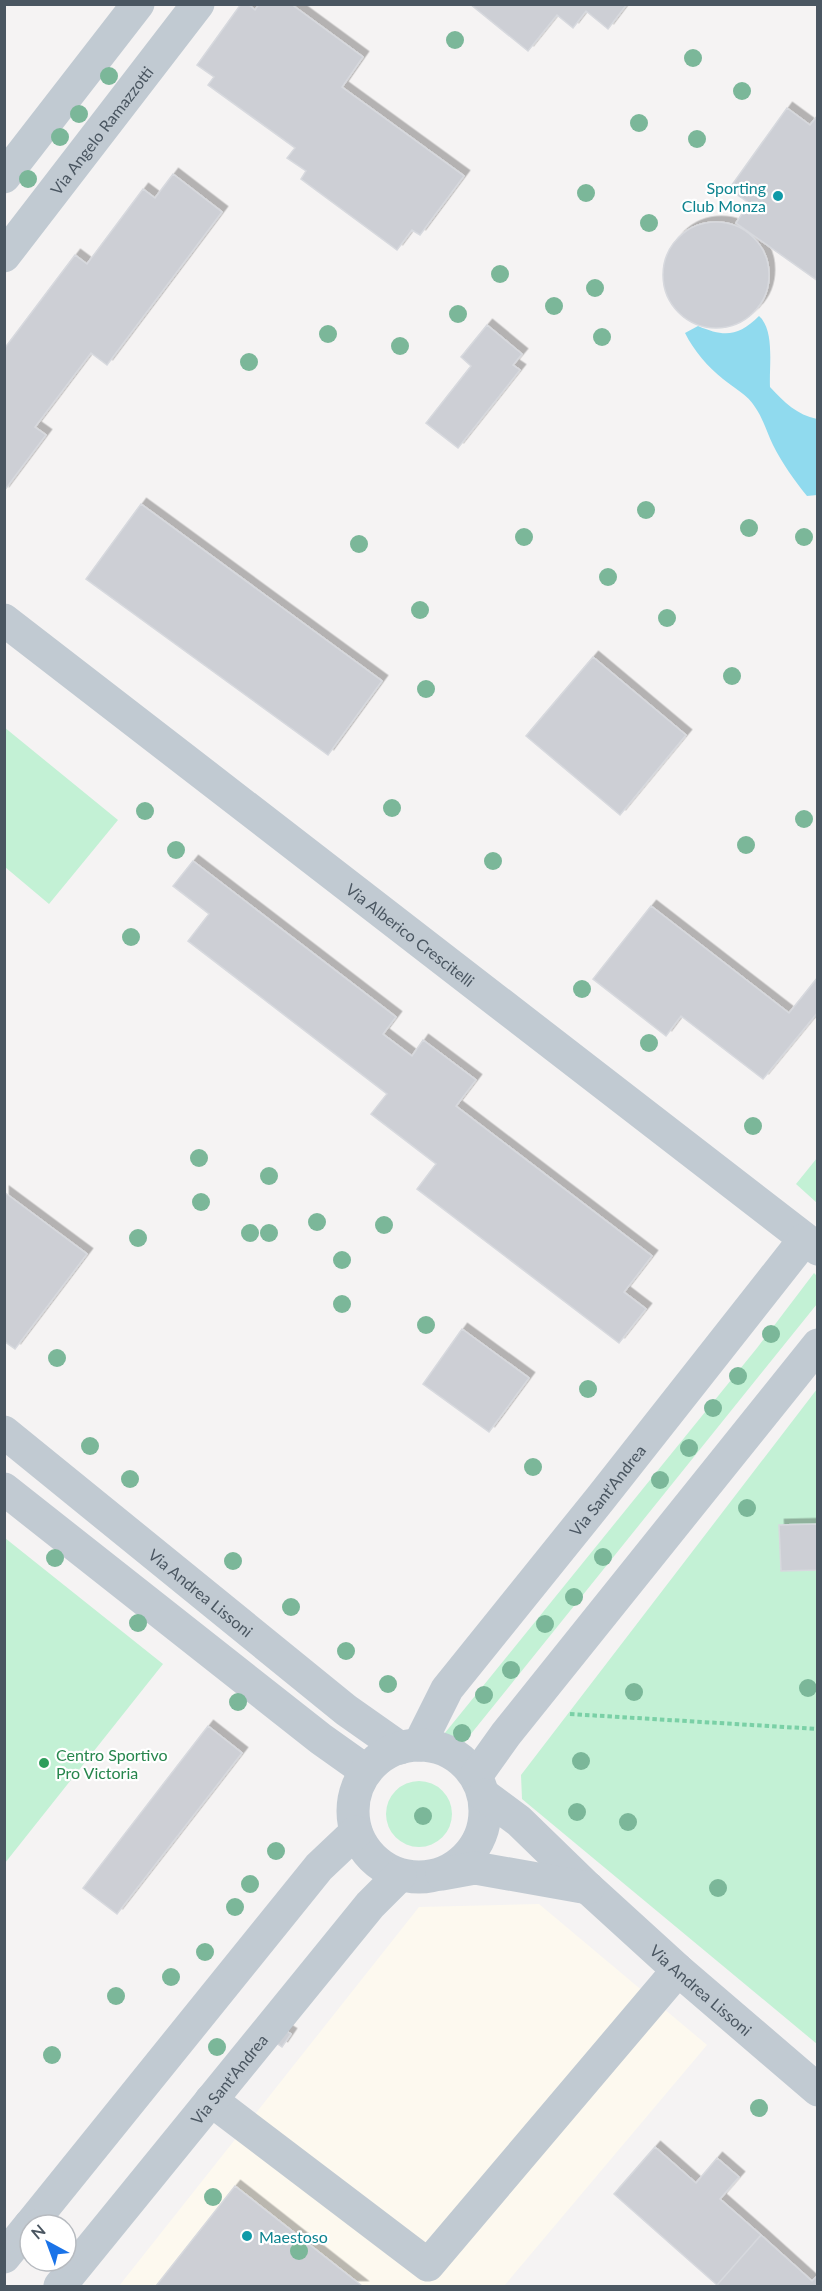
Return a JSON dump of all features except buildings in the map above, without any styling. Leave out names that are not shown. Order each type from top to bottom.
[{"type":"street","points":[[4,177],[138,4]]},
{"type":"street","name":"Via Angelo Ramazzotti","points":[[4,256],[198,4]]},
{"type":"street","name":"Via Alberico Crescitelli","points":[[4,620],[811,1244]]},
{"type":"street","name":"Via Sant'Andrea","points":[[410,1746],[447,1689],[600,1499],[811,1244]]},
{"type":"street","points":[[480,1785],[524,1712],[818,1345]]},
{"type":"street","name":"Via Andrea Lissoni","points":[[4,1432],[346,1710],[410,1746]]},
{"type":"street","points":[[4,1489],[321,1739],[366,1771]]},
{"type":"street","points":[[435,1876],[454,1868],[470,1854],[481,1837],[486,1816],[480,1785],[460,1759],[441,1748],[410,1746],[381,1757],[366,1771],[357,1790],[353,1810],[356,1832],[373,1859],[400,1875],[418,1878],[435,1876],[475,1868],[588,1888]]},
{"type":"street","name":"Via Andrea Lissoni","points":[[480,1785],[678,1970],[818,2090]]},
{"type":"street","points":[[40,2213],[319,1867],[356,1832]]},
{"type":"street","name":"Via Sant'Andrea","points":[[60,2286],[370,1905],[400,1875]]},
{"type":"street","points":[[211,2100],[428,2265],[678,1970]]},
{"type":"street","points":[[4,2257],[18,2240]]},
{"type":"path","points":[[524,1712],[818,1729]]},
{"type":"shaded area","points":[[539,1904],[707,2045],[504,2286],[119,2286],[419,1907]]},
{"type":"green space","points":[[4,727],[118,820],[49,904],[5,867]]},
{"type":"green space","points":[[817,1158],[817,1203],[796,1184]]},
{"type":"green space","points":[[814,1273],[817,1276],[817,1304],[458,1750],[440,1739],[757,1348]]},
{"type":"green space","points":[[817,1389],[817,2044],[522,1799],[521,1775]]},
{"type":"green space","name":"Centro Sportivo Pro Victoria","points":[[5,1538],[163,1664],[5,1863]]},
{"type":"green space","points":[[412,1781],[426,1781],[438,1786],[447,1795],[452,1814],[450,1827],[443,1838],[426,1847],[412,1847],[400,1842],[391,1833],[386,1821],[386,1807],[391,1795],[400,1786]]},
{"type":"water","points":[[759,316],[764,322],[769,339],[770,387],[797,411],[817,419],[817,495],[807,496],[780,458],[752,403],[707,364],[685,333],[698,326],[716,332],[730,333],[744,328]]},
{"type":"place","name":"Sporting Club Monza","points":[[778,196]]},
{"type":"place","name":"Centro Sportivo Pro Victoria","points":[[44,1763]]},
{"type":"place","name":"Maestoso","points":[[247,2236]]}]
